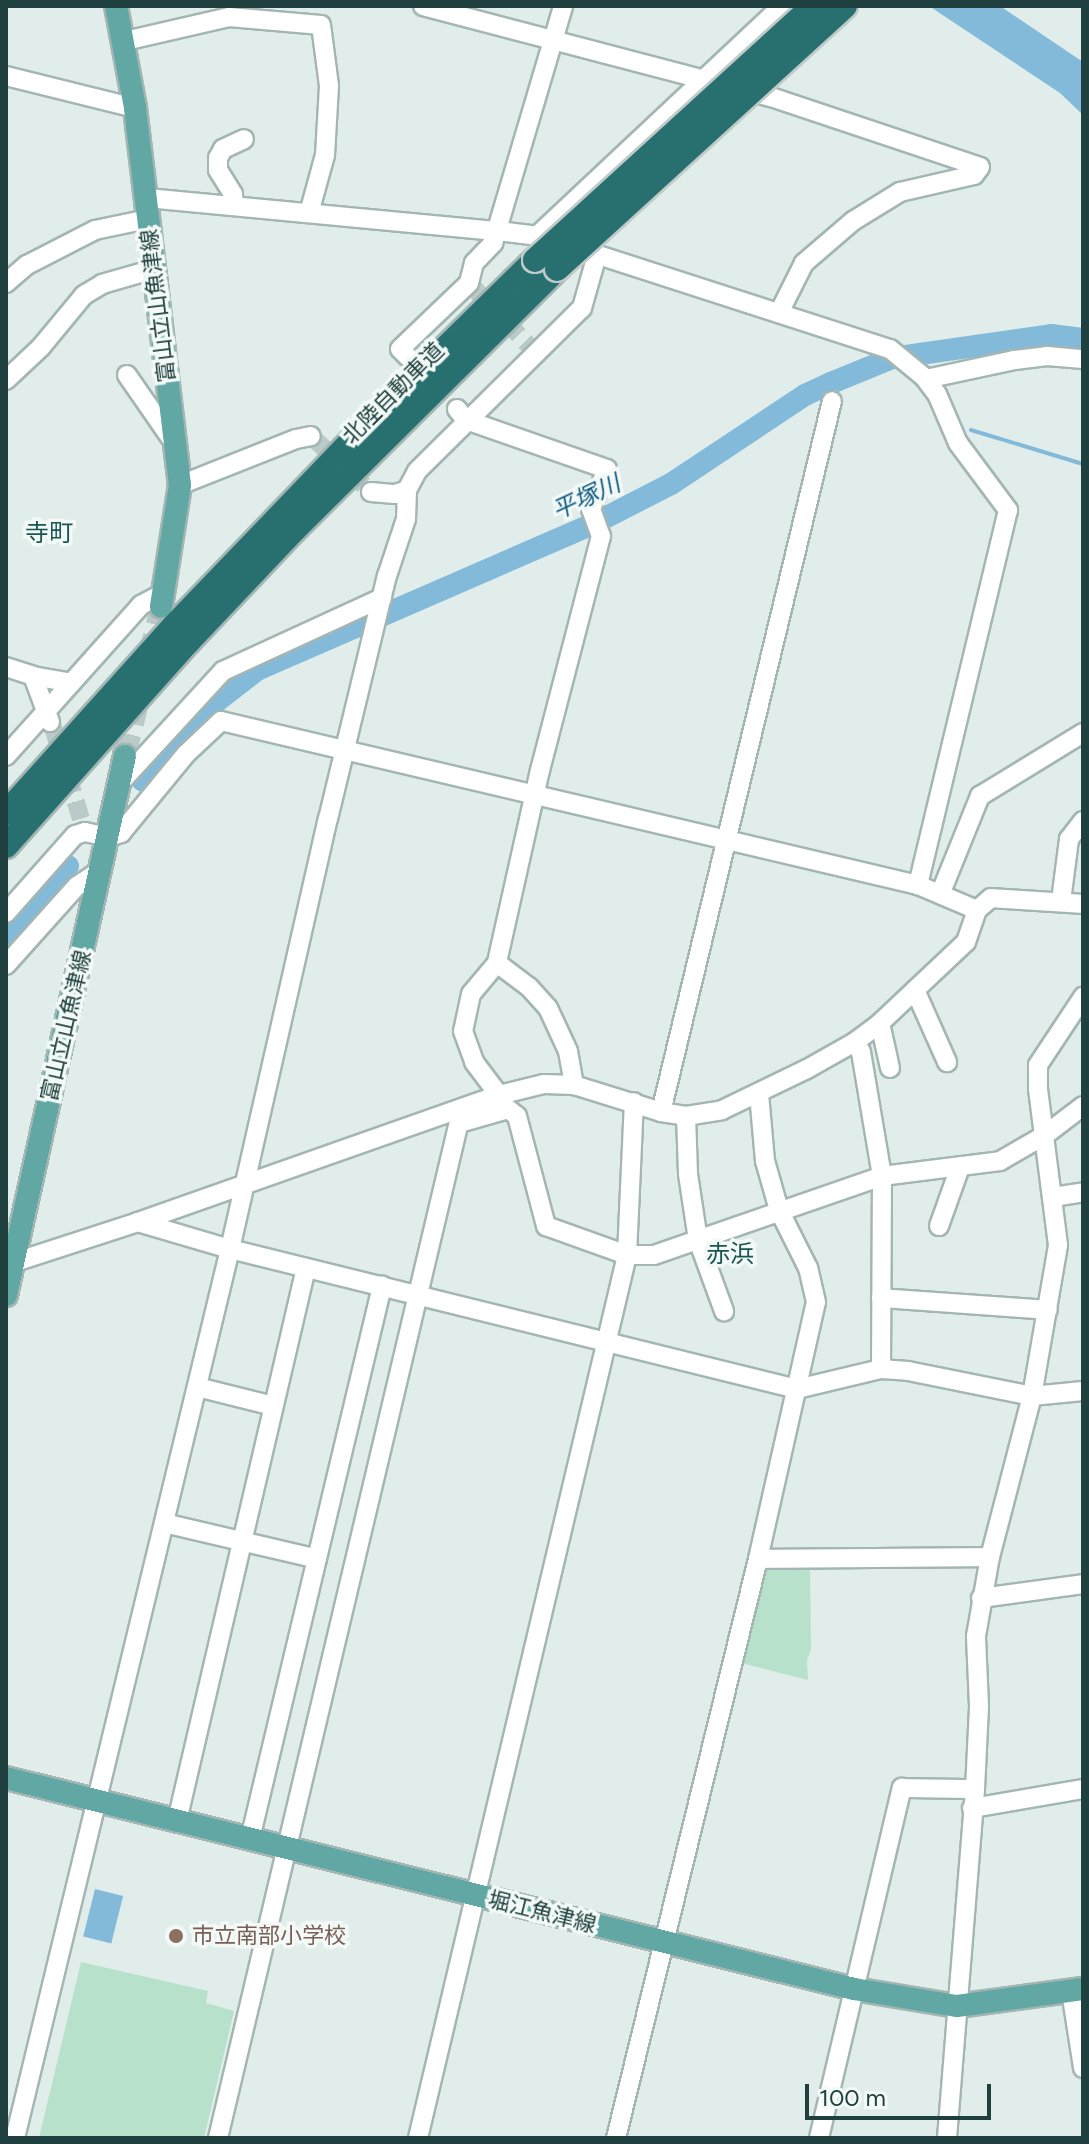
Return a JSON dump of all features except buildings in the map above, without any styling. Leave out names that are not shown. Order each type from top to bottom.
[{"type":"highway","name":"北陸自動車道","points":[[6,846],[178,653],[546,264],[813,6]]},
{"type":"highway","name":"北陸自動車道","points":[[6,813],[184,614],[361,431],[546,264],[845,6]]},
{"type":"main road","name":"富山立山魚津線","points":[[116,6],[125,41],[135,108],[180,485],[162,600]]},
{"type":"main road","name":"富山立山魚津線","points":[[6,1295],[9,1264],[109,837],[125,756]]},
{"type":"main road","name":"堀江魚津線","points":[[6,1778],[854,1989],[957,2006],[1077,1990]]},
{"type":"street","points":[[423,6],[771,97],[980,167],[974,175],[900,192],[853,221],[804,263],[779,313]]},
{"type":"street","points":[[408,357],[400,349],[469,283],[474,263],[493,243],[563,6]]},
{"type":"street","points":[[537,236],[782,6]]},
{"type":"street","points":[[125,41],[242,12],[321,25],[329,86],[325,155],[309,213]]},
{"type":"street","points":[[6,76],[135,108]]},
{"type":"street","points":[[234,206],[233,194],[218,170],[218,158],[223,149],[244,139]]},
{"type":"street","points":[[6,283],[27,265],[95,230],[147,208],[234,206],[537,236],[890,349],[923,376],[937,394],[958,443],[1008,510],[918,885]]},
{"type":"street","points":[[15,2138],[230,1249],[242,1186],[373,634],[406,519],[407,490],[417,471],[461,415],[582,308],[597,255]]},
{"type":"street","points":[[6,380],[41,347],[84,295],[102,284],[154,269]]},
{"type":"street","points":[[923,376],[1037,357],[1083,359]]},
{"type":"street","points":[[127,375],[176,445]]},
{"type":"street","points":[[661,1112],[832,401]]},
{"type":"street","points":[[461,415],[607,469],[591,509],[601,536],[534,797],[497,963],[471,994],[463,1031],[474,1062],[499,1095]]},
{"type":"street","points":[[180,485],[296,439],[311,436]]},
{"type":"street","points":[[371,492],[395,494],[407,490]]},
{"type":"street","points":[[120,783],[223,671],[382,598]]},
{"type":"street","points":[[6,756],[48,718],[71,683],[141,605],[162,600]]},
{"type":"street","points":[[6,667],[71,683]]},
{"type":"street","points":[[33,676],[48,718]]},
{"type":"street","points":[[6,913],[75,835],[85,832],[109,837],[121,833],[186,754],[221,721],[345,753],[918,885],[941,892],[977,910]]},
{"type":"street","points":[[941,892],[980,796],[1083,733]]},
{"type":"street","points":[[1061,901],[1069,839],[1083,821]]},
{"type":"street","points":[[6,965],[77,886],[101,870]]},
{"type":"street","points":[[218,2138],[421,1295],[461,1116],[499,1095],[544,1084],[574,1085],[661,1112],[686,1116],[722,1110],[759,1094],[855,1042],[880,1023],[966,942],[977,910],[991,898],[1083,904]]},
{"type":"street","points":[[497,963],[529,987],[548,1008],[568,1051],[574,1085]]},
{"type":"street","points":[[915,990],[947,1062]]},
{"type":"street","points":[[947,2138],[979,1706],[976,1636],[990,1557],[1032,1396],[1058,1245],[1038,1065],[1083,997]]},
{"type":"street","points":[[880,1023],[890,1068]]},
{"type":"street","points":[[855,1042],[861,1052],[882,1176],[881,1369]]},
{"type":"street","points":[[616,2138],[758,1559],[816,1302],[808,1268],[779,1210],[765,1161],[759,1094]]},
{"type":"street","points":[[418,2138],[627,1255],[634,1102]]},
{"type":"street","points":[[9,1264],[461,1116],[508,1109],[517,1116],[546,1226],[627,1255],[654,1255],[882,1176],[1000,1161],[1045,1135],[1083,1106]]},
{"type":"street","points":[[686,1116],[688,1174],[698,1240],[724,1311]]},
{"type":"street","points":[[939,1226],[960,1167]]},
{"type":"street","points":[[1053,1197],[1083,1192]]},
{"type":"street","points":[[138,1222],[230,1249],[607,1339],[797,1389],[881,1369],[908,1371],[1032,1396],[1083,1391]]},
{"type":"street","points":[[177,1821],[306,1268]]},
{"type":"street","points":[[250,1839],[382,1286]]},
{"type":"street","points":[[881,1298],[1048,1310]]},
{"type":"street","points":[[197,1387],[273,1406]]},
{"type":"street","points":[[164,1523],[317,1559]]},
{"type":"street","points":[[758,1559],[990,1557]]},
{"type":"street","points":[[981,1598],[1083,1584]]},
{"type":"street","points":[[819,2138],[902,1788],[973,1799],[1083,1789]]},
{"type":"street","points":[[1077,1990],[1083,2068]]},
{"type":"green space","points":[[760,1564],[810,1568],[811,1650],[807,1660],[808,1680],[741,1663]]},
{"type":"green space","points":[[81,1962],[208,1991],[206,2003],[234,2011],[204,2138],[39,2138]]},
{"type":"water","points":[[929,6],[1000,6],[1083,62],[1083,115],[1060,93]]},
{"type":"water","points":[[95,1889],[123,1896],[111,1944],[83,1937]]},
{"type":"waterway","name":"平塚川","points":[[143,781],[217,701],[257,670],[595,523],[671,484],[805,395],[892,358],[1051,335],[1083,339]]},
{"type":"waterway","points":[[971,430],[1083,464]]},
{"type":"waterway","name":"平塚川","points":[[6,934],[68,866]]},
{"type":"tunnel","points":[[469,283],[536,353]]},
{"type":"tunnel","points":[[311,436],[371,492]]},
{"type":"tunnel","points":[[149,657],[161,607]]},
{"type":"tunnel","points":[[125,756],[140,694]]},
{"type":"tunnel","points":[[52,724],[85,832]]},
{"type":"place","name":"市立南部小学校","points":[[176,1936]]},
{"type":"district","name":"寺町","points":[[49,533]]},
{"type":"district","name":"赤浜","points":[[730,1254]]}]
